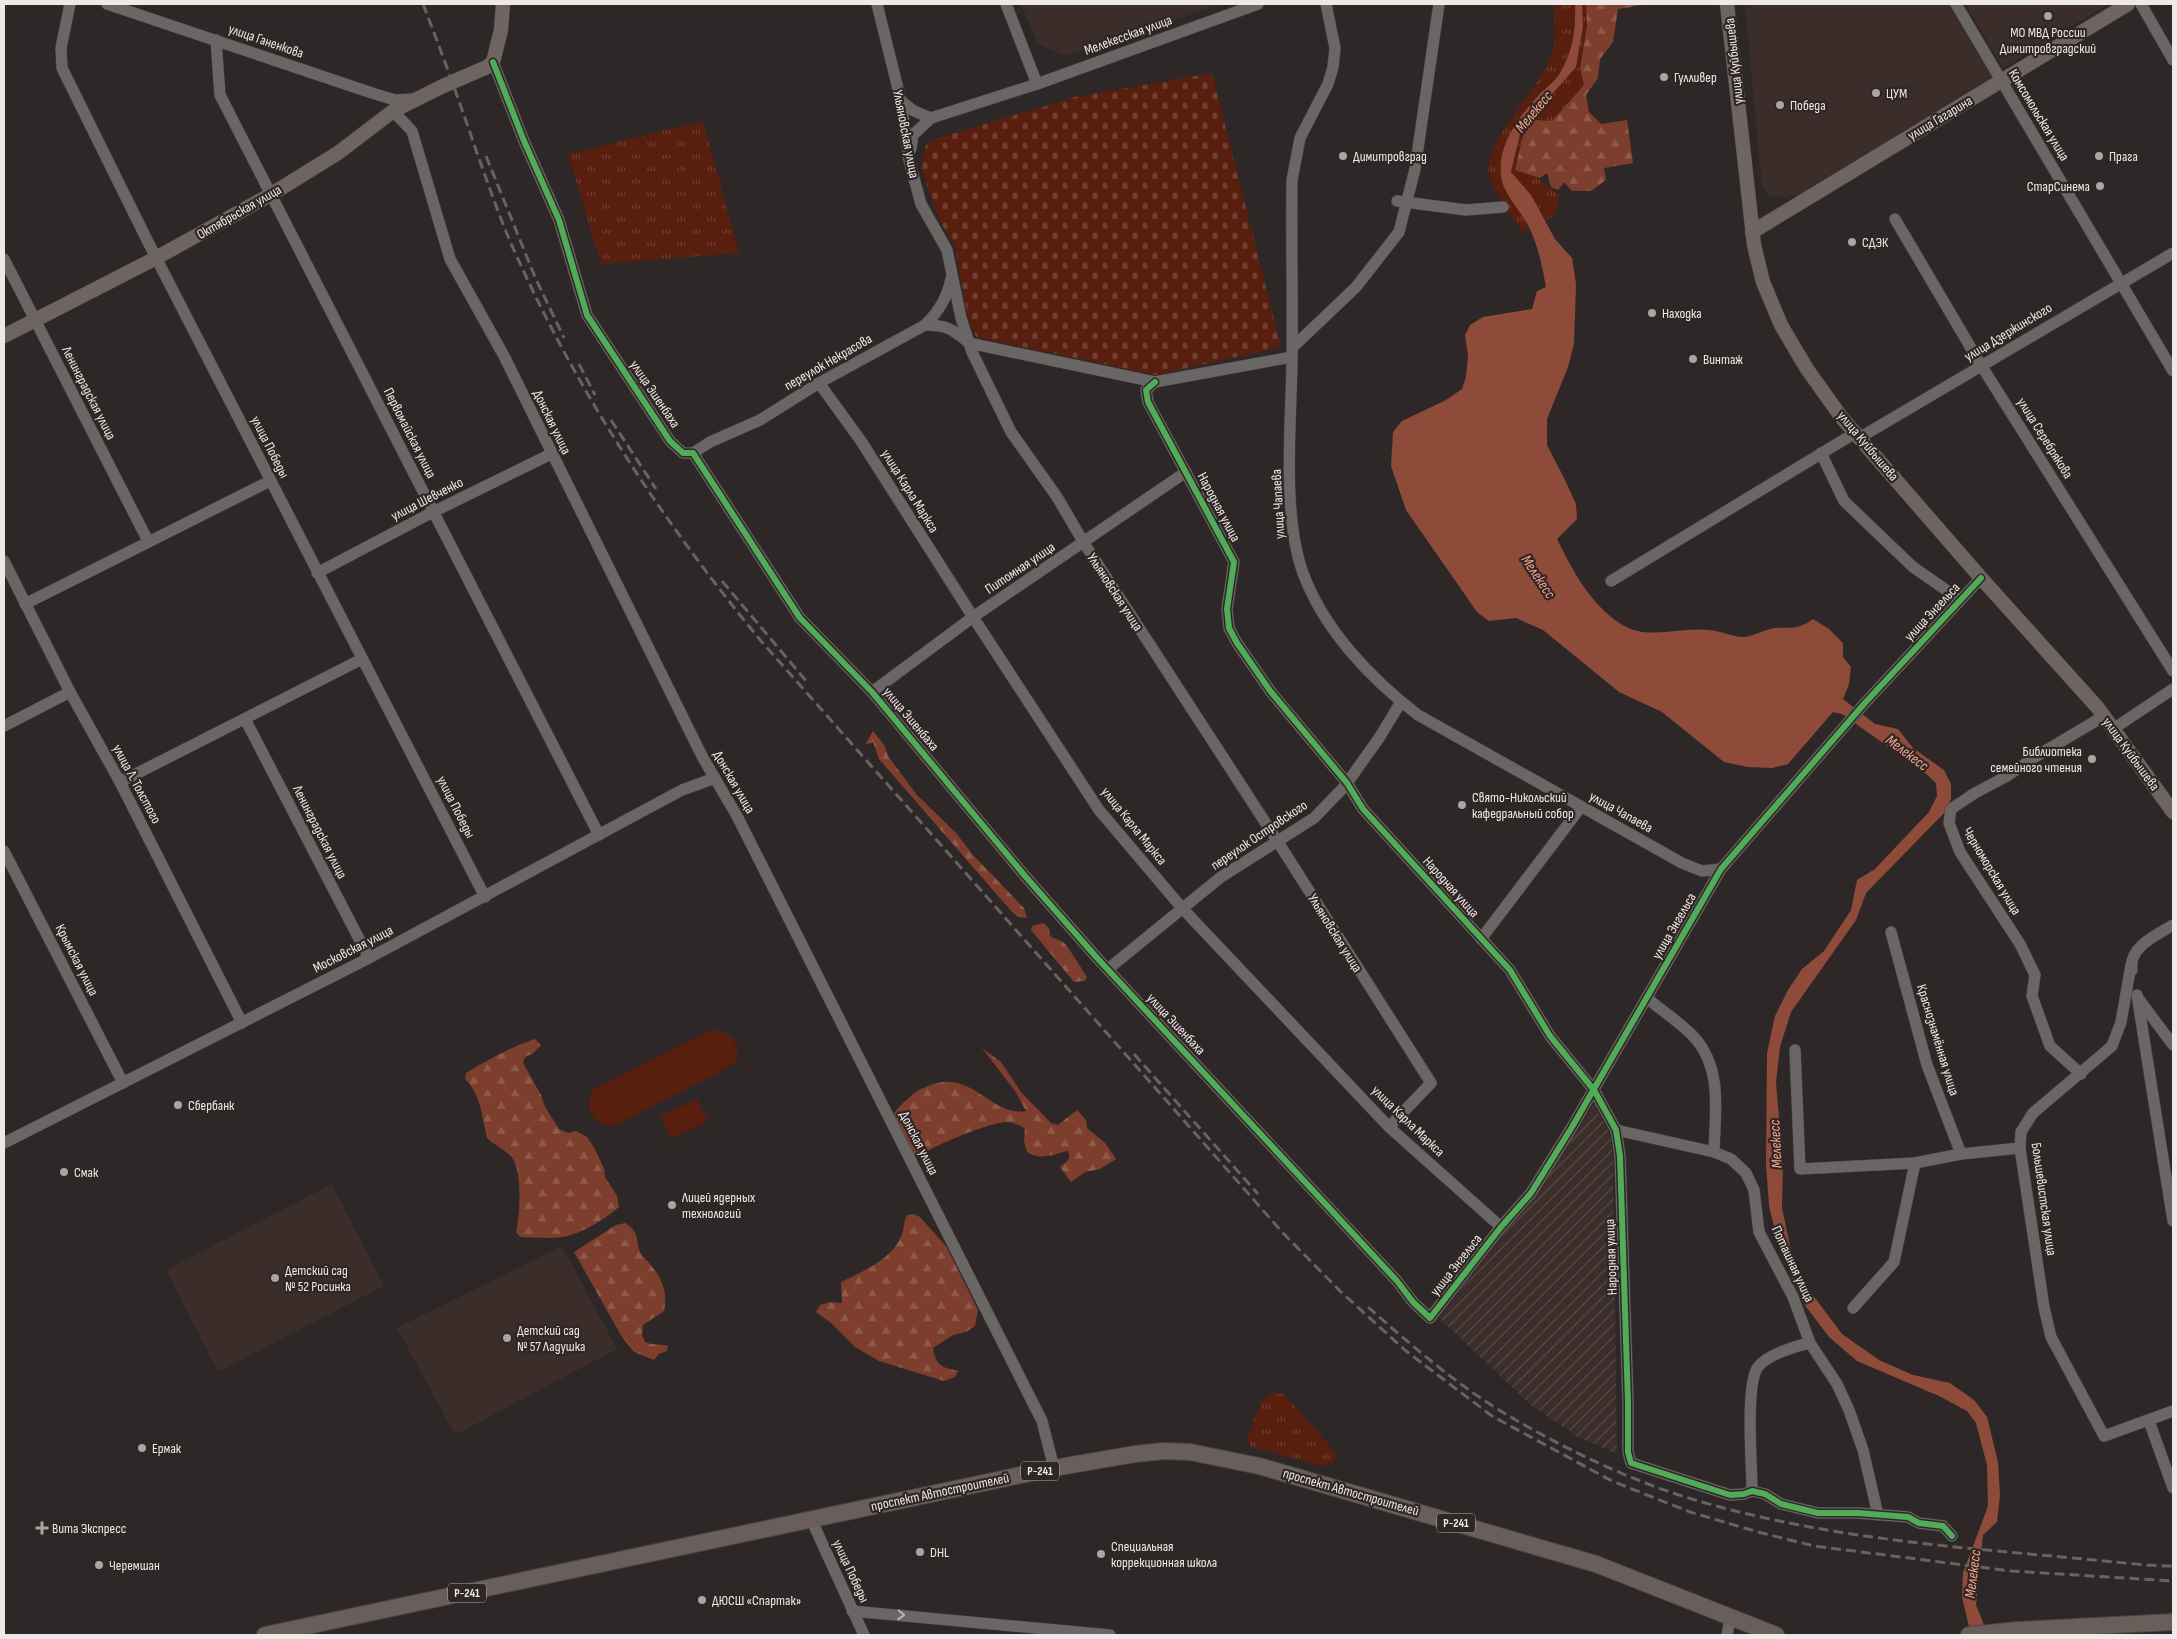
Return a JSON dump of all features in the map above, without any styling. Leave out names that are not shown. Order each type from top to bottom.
[{"type":"highway","name":"проспект Автостроителей","points":[[265,1635],[1054,1468],[1164,1451],[1190,1452],[1259,1466],[1596,1564],[1776,1635]]},
{"type":"highway","points":[[1969,1635],[2018,1630],[2173,1622]]},
{"type":"main road","points":[[493,62],[501,30],[503,4]]},
{"type":"main road","name":"улица Куйбышева","points":[[1727,4],[1752,232],[1763,282],[1781,325],[1807,369],[1857,435],[2104,716],[2173,812]]},
{"type":"main road","name":"улица Гагарина","points":[[1752,232],[2128,4]]},
{"type":"main road","name":"Октябрьская улица","points":[[4,336],[156,258],[270,195],[338,153],[393,111],[493,62]]},
{"type":"street","name":"улица Победы","points":[[70,4],[61,48],[62,68],[156,258],[485,896]]},
{"type":"street","name":"улица Ганенкова","points":[[107,4],[372,93],[395,100],[416,99]]},
{"type":"street","name":"Ульяновская улица","points":[[877,4],[901,101],[909,160],[921,204],[947,250],[961,318],[969,343],[1011,432],[1057,497],[1084,543],[1278,842],[1431,1083],[1389,1127]]},
{"type":"street","points":[[1006,4],[1037,84]]},
{"type":"street","name":"Мелекесская улица","points":[[931,118],[1037,84],[1258,4]]},
{"type":"street","name":"улица Чапаева","points":[[1326,4],[1335,48],[1333,66],[1322,98],[1300,138],[1292,180],[1290,474],[1293,537],[1303,573],[1324,617],[1350,649],[1401,702],[1418,715],[1682,863],[1702,871],[1721,869]]},
{"type":"street","points":[[925,325],[942,325],[956,332],[969,343],[1155,382],[1292,353],[1362,279],[1398,232],[1402,203],[1415,169],[1436,35],[1438,4]]},
{"type":"street","name":"Комсомольская улица","points":[[1956,4],[2173,371]]},
{"type":"street","points":[[2141,4],[2173,60]]},
{"type":"street","name":"Первомайская улица","points":[[216,40],[220,95],[599,835]]},
{"type":"street","name":"улица Эшенбаха","points":[[493,62],[524,141],[559,220],[587,315],[670,441],[683,453],[693,452],[800,618],[872,692],[1025,876],[1108,969],[1397,1281],[1413,1302],[1430,1318]]},
{"type":"street","points":[[901,101],[914,111],[931,118],[913,135],[909,160]]},
{"type":"street","name":"Донская улица","points":[[393,111],[412,131],[450,259],[504,356],[694,740],[737,816],[1042,1421],[1054,1468]]},
{"type":"street","points":[[1402,203],[1466,210],[1503,207]]},
{"type":"street","name":"улица Серебрякова","points":[[1895,219],[1981,365],[2173,671]]},
{"type":"street","name":"улица Дзержинского","points":[[1611,581],[1821,453],[1857,435],[1981,365],[2173,253]]},
{"type":"street","name":"Ленинградская улица","points":[[4,258],[148,541]]},
{"type":"street","name":"переулок Некрасова","points":[[693,452],[710,442],[760,420],[819,383],[925,325],[937,313],[947,296],[952,274]]},
{"type":"street","name":"Народная улица","points":[[1155,382],[1146,390],[1148,402],[1234,562],[1227,609],[1229,628],[1233,635],[1271,692],[1347,783],[1363,808],[1510,970],[1550,1036],[1594,1090],[1616,1130],[1620,1166],[1628,1452],[1631,1463],[1730,1495],[1744,1494],[1752,1491]]},
{"type":"street","name":"улица Карла Маркса","points":[[819,383],[861,440],[973,617],[1099,810],[1182,908],[1389,1127],[1501,1227]]},
{"type":"street","points":[[1821,453],[1844,501],[1913,567],[1959,599]]},
{"type":"street","name":"улица Шевченко","points":[[317,572],[551,454]]},
{"type":"street","name":"Питомная улица","points":[[872,692],[973,617],[1186,472]]},
{"type":"street","points":[[25,604],[270,481]]},
{"type":"street","name":"улица Л. Толстого","points":[[4,561],[70,692],[120,782],[242,1023]]},
{"type":"street","name":"улица Энгельса","points":[[1430,1318],[1501,1227],[1531,1193],[1594,1090],[1721,869],[1864,704],[1959,599],[1981,578]]},
{"type":"street","points":[[120,782],[362,659]]},
{"type":"street","points":[[2114,729],[2173,690]]},
{"type":"street","points":[[4,726],[70,692]]},
{"type":"street","name":"переулок Островского","points":[[1108,969],[1220,877],[1314,818],[1347,783],[1401,702]]},
{"type":"street","name":"Черноморская улица","points":[[2081,1074],[2050,1046],[2032,996],[2035,974],[2020,944],[1960,852],[1949,823],[1951,809],[2104,716]]},
{"type":"street","name":"Ленинградская улица","points":[[244,718],[369,958]]},
{"type":"street","name":"Московская улица","points":[[4,1143],[369,958],[682,790],[715,778]]},
{"type":"street","points":[[1481,939],[1581,806]]},
{"type":"street","name":"Крымская улица","points":[[4,851],[123,1083]]},
{"type":"street","points":[[2173,925],[2138,949],[2131,965],[2173,1221]]},
{"type":"street","name":"Краснознамённая улица","points":[[1891,932],[1927,1066],[1961,1154]]},
{"type":"street","name":"Большевистская улица","points":[[2131,965],[2121,1022],[2112,1046],[2033,1113],[2021,1132],[2020,1148],[2044,1307],[2051,1337],[2104,1436],[2149,1422]]},
{"type":"street","points":[[2137,995],[2173,1045]]},
{"type":"street","points":[[1646,998],[1695,1038],[1713,1067],[1716,1092],[1714,1152]]},
{"type":"street","points":[[1795,1050],[1800,1169],[1915,1163],[1961,1154],[2020,1148]]},
{"type":"street","name":"Поташная улица","points":[[1616,1130],[1714,1152],[1731,1159],[1746,1173],[1754,1190],[1759,1232],[1793,1297],[1810,1343],[1837,1384],[1849,1410],[1863,1450],[1878,1515]]},
{"type":"street","points":[[1854,1308],[1894,1262],[1915,1163]]},
{"type":"street","points":[[1810,1343],[1796,1346],[1773,1356],[1757,1367],[1752,1386],[1750,1421],[1752,1491],[1765,1494],[1781,1504],[1818,1513],[1908,1517],[1919,1523],[1943,1526],[1952,1536]]},
{"type":"street","points":[[2173,1411],[2149,1422],[2173,1488]]},
{"type":"street","name":"улица Победы","points":[[811,1519],[864,1635]]},
{"type":"street","points":[[852,1611],[987,1629],[1110,1635]]},
{"type":"street","points":[[1726,1635],[1730,1618]]},
{"type":"shaded area","points":[[1021,4],[1222,4],[1065,56],[1038,44]]},
{"type":"shaded area","points":[[1745,4],[1951,4],[1993,77],[1799,195],[1786,198],[1768,195],[1762,187]]},
{"type":"shaded area","points":[[1965,4],[2109,4],[2003,68]]},
{"type":"shaded area","points":[[1594,1105],[1610,1134],[1613,1155],[1617,1454],[1578,1437],[1531,1405],[1439,1318],[1506,1231],[1536,1196]]},
{"type":"shaded area","name":"Детский сад № 52 Росинка","points":[[332,1184],[384,1286],[218,1372],[166,1270]]},
{"type":"shaded area","name":"Детский сад № 57 Ладушка","points":[[562,1246],[617,1349],[455,1435],[397,1328]]},
{"type":"green space","points":[[1553,4],[1586,4],[1587,26],[1580,68],[1584,85],[1552,121],[1522,172],[1536,177],[1560,196],[1555,215],[1548,219],[1529,223],[1524,234],[1504,205],[1491,180],[1489,175],[1490,159],[1496,143],[1506,126],[1542,74],[1550,58],[1555,42]]},
{"type":"green space","points":[[1586,4],[1648,4],[1618,9],[1613,42],[1600,59],[1598,78],[1586,95],[1589,112],[1601,124],[1627,120],[1633,163],[1604,168],[1606,180],[1591,191],[1572,191],[1564,182],[1558,190],[1551,187],[1547,173],[1540,178],[1515,170],[1523,136],[1534,120],[1552,121],[1584,85],[1580,68],[1587,26]]},
{"type":"green space","points":[[1212,73],[1281,347],[1156,375],[976,337],[967,314],[955,246],[942,225],[931,199],[921,165],[926,145],[938,138],[1075,97]]},
{"type":"green space","points":[[703,121],[739,253],[601,264],[568,154]]},
{"type":"green space","points":[[873,731],[884,745],[888,756],[917,795],[956,833],[973,855],[1024,908],[1027,918],[1018,917],[1012,912],[879,759],[873,742],[865,745]]},
{"type":"green space","points":[[1043,923],[1049,928],[1052,937],[1064,943],[1069,949],[1087,977],[1085,981],[1074,982],[1031,930],[1032,926]]},
{"type":"green space","points":[[717,1030],[731,1037],[736,1045],[738,1060],[731,1066],[616,1125],[602,1123],[592,1115],[589,1102],[594,1089],[707,1032]]},
{"type":"green space","points":[[535,1039],[541,1045],[532,1054],[525,1057],[523,1063],[541,1095],[545,1107],[559,1129],[568,1133],[576,1131],[587,1137],[604,1169],[605,1177],[617,1196],[619,1207],[579,1232],[552,1238],[520,1237],[516,1232],[520,1196],[517,1168],[509,1155],[487,1138],[478,1099],[465,1079],[466,1073],[483,1063]]},
{"type":"green space","points":[[982,1048],[1001,1062],[1021,1092],[1051,1123],[1058,1125],[1077,1110],[1086,1120],[1087,1128],[1105,1143],[1116,1159],[1100,1169],[1085,1172],[1071,1182],[1060,1167],[1069,1158],[1068,1151],[1047,1156],[1032,1155],[1027,1152],[1024,1141],[1025,1128],[1007,1122],[987,1126],[960,1136],[915,1158],[893,1116],[901,1105],[923,1088],[945,1082],[958,1083],[1002,1107],[1014,1111],[1026,1111],[1015,1091]]},
{"type":"green space","points":[[697,1099],[708,1121],[671,1139],[660,1116]]},
{"type":"green space","points":[[914,1214],[920,1217],[946,1246],[978,1310],[975,1326],[966,1332],[953,1335],[933,1348],[940,1365],[958,1371],[955,1377],[944,1381],[879,1361],[855,1347],[831,1323],[816,1312],[820,1305],[830,1302],[842,1303],[841,1282],[868,1269],[885,1257],[898,1243],[907,1215]]},
{"type":"green space","points":[[625,1223],[636,1234],[641,1254],[663,1285],[665,1297],[664,1311],[643,1325],[642,1335],[645,1342],[668,1346],[667,1351],[659,1354],[654,1360],[634,1352],[622,1337],[574,1252],[616,1225]]},
{"type":"green space","points":[[1272,1393],[1284,1394],[1333,1450],[1336,1457],[1333,1463],[1322,1466],[1251,1447],[1248,1435],[1262,1400]]},
{"type":"water","name":"Мелекесс","points":[[1575,4],[1582,4],[1583,26],[1576,67],[1537,111],[1520,134],[1511,172],[1531,195],[1555,239],[1572,258],[1576,284],[1574,344],[1568,367],[1547,419],[1547,445],[1576,504],[1577,519],[1557,539],[1576,575],[1591,597],[1610,616],[1631,629],[1652,633],[1712,630],[1744,637],[1770,629],[1801,626],[1813,619],[1829,629],[1843,643],[1843,657],[1851,667],[1849,684],[1843,699],[1875,724],[1898,729],[1913,748],[1944,770],[1951,784],[1951,799],[1945,812],[1866,893],[1856,920],[1791,1012],[1780,1047],[1776,1082],[1783,1165],[1782,1208],[1790,1246],[1800,1278],[1842,1334],[1879,1360],[1913,1375],[1950,1383],[1974,1400],[1987,1417],[1998,1462],[2000,1495],[1997,1522],[1983,1535],[1976,1605],[1983,1622],[1985,1635],[1971,1635],[1962,1597],[1963,1573],[1988,1506],[1987,1465],[1976,1423],[1967,1411],[1939,1396],[1857,1361],[1829,1337],[1804,1304],[1778,1243],[1769,1206],[1766,1164],[1767,1053],[1775,1016],[1788,990],[1802,969],[1824,951],[1851,910],[1857,880],[1875,869],[1929,812],[1937,796],[1936,783],[1924,772],[1842,714],[1833,712],[1788,764],[1772,768],[1748,767],[1724,762],[1662,712],[1619,692],[1543,630],[1516,618],[1489,621],[1477,612],[1406,510],[1391,466],[1393,432],[1402,421],[1446,400],[1462,389],[1466,377],[1468,356],[1465,335],[1470,325],[1483,317],[1532,309],[1537,291],[1546,287],[1541,263],[1528,225],[1512,201],[1502,181],[1501,163],[1506,141],[1511,131],[1524,112],[1556,79],[1564,65],[1573,40]]},
{"type":"railway","points":[[423,4],[501,220],[518,259],[569,361],[597,410],[658,505],[691,551],[761,641],[1283,1233],[1340,1291],[1406,1351],[1492,1416],[1612,1481],[1690,1512],[1814,1546],[2011,1571],[2173,1581]]},
{"type":"railway","points":[[486,156],[535,277],[564,338]]},
{"type":"railway","points":[[579,364],[595,395]]},
{"type":"railway","points":[[611,420],[656,489]]},
{"type":"railway","points":[[722,581],[807,682]]},
{"type":"railway","points":[[1134,1054],[1258,1194]]},
{"type":"railway","points":[[1368,1307],[1454,1379],[1509,1416],[1600,1464],[1647,1484],[1695,1500],[1803,1526],[1877,1538],[2173,1566]]},
{"type":"cycle path","points":[[493,62],[524,141],[559,220],[587,315],[670,441],[683,453],[693,453],[800,618],[872,692],[1025,876],[1098,959],[1397,1281],[1413,1302],[1430,1318],[1501,1227],[1531,1193],[1572,1127],[1721,869],[1864,704],[1981,578]]},
{"type":"cycle path","points":[[1155,382],[1146,390],[1148,402],[1234,562],[1227,609],[1229,628],[1237,643],[1271,692],[1347,783],[1363,809],[1510,970],[1550,1036],[1594,1090],[1616,1130],[1620,1156],[1628,1452],[1631,1463],[1730,1495],[1744,1494],[1752,1491],[1765,1494],[1781,1504],[1818,1513],[1858,1513],[1908,1517],[1919,1523],[1943,1526],[1952,1536]]},
{"type":"place","name":"МО МВД России Димитровградский","points":[[2048,16]]},
{"type":"place","name":"Гулливер","points":[[1664,77]]},
{"type":"place","name":"ЦУМ","points":[[1876,93]]},
{"type":"place","name":"Победа","points":[[1780,105]]},
{"type":"place","name":"Димитровград","points":[[1343,156]]},
{"type":"place","name":"Прага","points":[[2099,156]]},
{"type":"place","name":"СтарСинема","points":[[2100,186]]},
{"type":"place","name":"СДЭК","points":[[1852,242]]},
{"type":"place","name":"Находка","points":[[1652,313]]},
{"type":"place","name":"Винтаж","points":[[1693,359]]},
{"type":"place","name":"Библиотека семейного чтения","points":[[2092,759]]},
{"type":"place","name":"Свято-Никольский кафедральный собор","points":[[1462,805]]},
{"type":"place","name":"Сбербанк","points":[[178,1105]]},
{"type":"place","name":"Смак","points":[[64,1172]]},
{"type":"place","name":"Лицей ядерных технологий","points":[[672,1205]]},
{"type":"place","name":"Детский сад № 52 Росинка","points":[[275,1278]]},
{"type":"place","name":"Детский сад № 57 Ладушка","points":[[507,1338]]},
{"type":"place","name":"Ермак","points":[[142,1448]]},
{"type":"place","name":"Вита Экспресс","points":[[42,1528]]},
{"type":"place","name":"DHL","points":[[920,1552]]},
{"type":"place","name":"Специальная коррекционная школа","points":[[1101,1554]]},
{"type":"place","name":"Черемшан","points":[[99,1565]]},
{"type":"place","name":"ДЮСШ «Спартак»","points":[[702,1600]]}]
